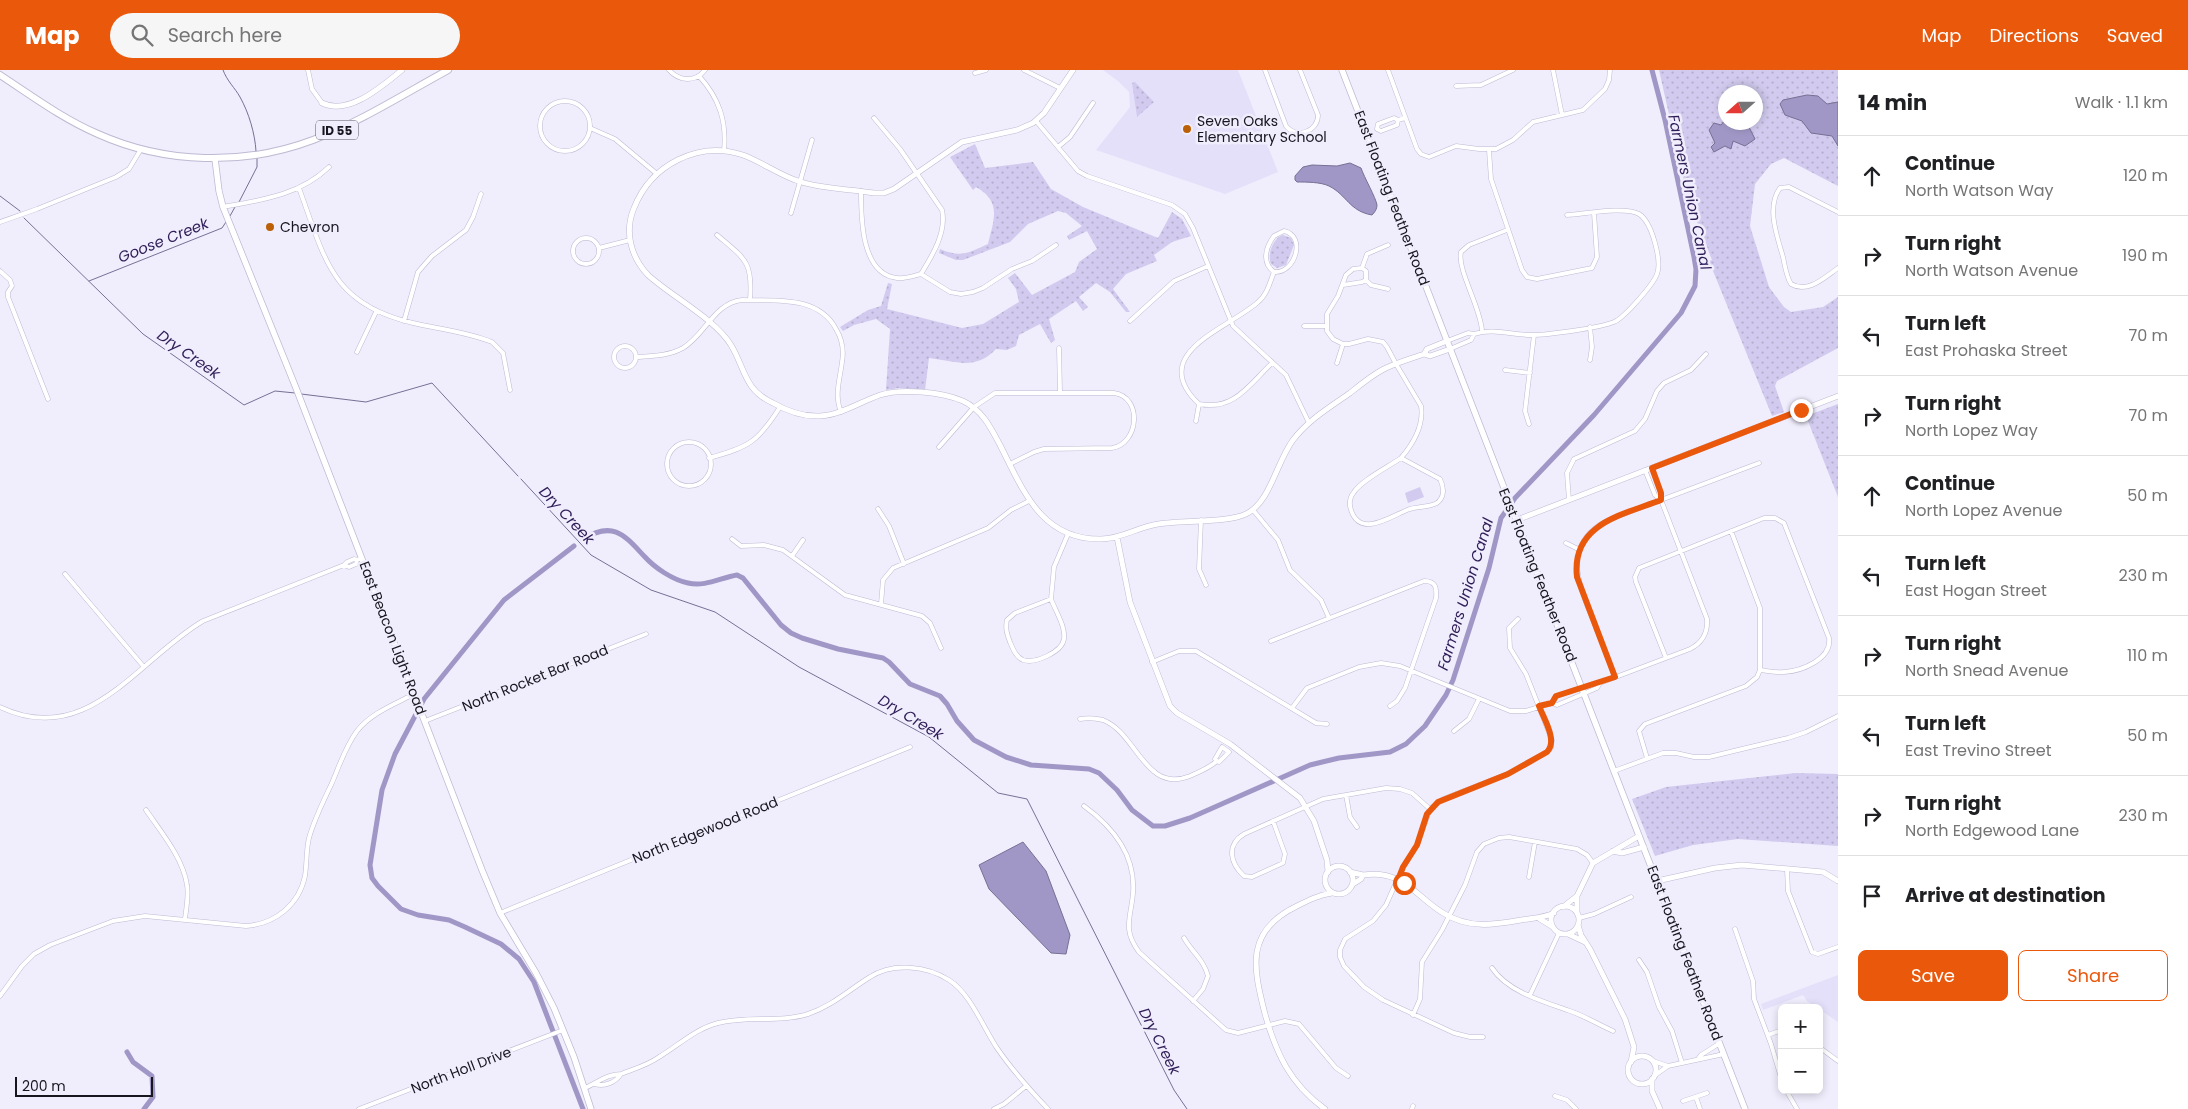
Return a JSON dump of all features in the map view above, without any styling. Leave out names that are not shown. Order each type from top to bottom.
[{"type":"highway","name":"ID 55","points":[[0,75],[79,125],[113,141],[176,156],[215,158],[269,152],[310,141],[343,127],[448,70]]},
{"type":"main road","name":"East Floating Feather Road","points":[[1342,70],[1745,1109]]},
{"type":"main road","name":"East Beacon Light Road","points":[[215,158],[223,207],[307,416],[360,559],[500,913],[536,973],[563,1030],[591,1109]]},
{"type":"street","points":[[308,70],[312,89],[322,103],[335,108],[350,104],[375,90],[402,70]]},
{"type":"street","points":[[669,70],[675,76],[684,79],[699,76],[705,70]]},
{"type":"street","points":[[975,73],[986,70]]},
{"type":"street","points":[[1024,70],[1060,88]]},
{"type":"street","points":[[1073,70],[1036,121],[1022,128],[962,142],[889,191],[879,193],[800,182],[745,156],[724,151],[697,152],[672,163],[657,174],[645,188],[633,209],[630,221],[630,240],[635,258],[648,275],[709,323],[730,344],[752,388],[765,399],[811,416],[826,416],[841,412],[879,395],[904,391],[949,396],[974,407],[988,423],[1029,501],[1047,521],[1068,534],[1091,539],[1117,537],[1158,524],[1238,517],[1253,510],[1263,498],[1291,443],[1309,423],[1378,372],[1424,354],[1428,349],[1447,341],[1468,333],[1482,332],[1534,335],[1608,324],[1622,318],[1654,281],[1657,274],[1658,261],[1652,230],[1645,219],[1639,214],[1625,211],[1567,215]]},
{"type":"street","points":[[1265,70],[1286,126],[1290,131],[1302,133],[1316,125],[1318,115],[1300,70]]},
{"type":"street","points":[[1388,70],[1405,118],[1421,154],[1429,157],[1456,146],[1490,150],[1508,144],[1533,122],[1583,110],[1605,89],[1609,80],[1610,70]]},
{"type":"street","points":[[1456,86],[1482,86],[1513,70]]},
{"type":"street","points":[[1553,70],[1562,115]]},
{"type":"street","points":[[699,76],[711,91],[721,109],[725,130],[724,151]]},
{"type":"street","points":[[569,100],[576,103],[587,113],[590,128],[584,142],[579,147],[572,150],[557,150],[545,141],[540,128],[540,120],[548,107],[554,103],[569,100]]},
{"type":"street","points":[[1058,147],[1070,137],[1093,103]]},
{"type":"street","points":[[861,191],[861,230],[876,265],[883,273],[893,278],[904,279],[921,274],[930,261],[944,220],[940,205],[917,172],[874,118]]},
{"type":"street","points":[[1377,129],[1378,124],[1394,118],[1398,120],[1405,118]]},
{"type":"street","points":[[1366,133],[1377,129],[1381,131],[1397,125],[1398,120]]},
{"type":"street","points":[[1036,121],[1074,167],[1083,174],[1167,203],[1181,211],[1191,223],[1230,321],[1236,330],[1289,380],[1295,398],[1309,423]]},
{"type":"street","points":[[590,128],[614,139],[657,174]]},
{"type":"street","points":[[791,213],[812,140]]},
{"type":"street","points":[[0,222],[116,177],[129,170],[141,149]]},
{"type":"street","points":[[1490,150],[1490,173],[1507,230],[1522,270],[1527,277],[1537,279],[1592,268],[1597,257],[1594,213]]},
{"type":"street","points":[[223,207],[268,199],[299,188],[329,167]]},
{"type":"street","points":[[1838,212],[1789,187],[1780,188],[1776,194],[1775,230],[1789,280],[1795,286],[1805,287],[1815,284],[1838,268]]},
{"type":"street","points":[[299,188],[326,260],[334,276],[357,300],[376,312],[404,321],[485,340],[496,345],[503,353],[510,390]]},
{"type":"street","points":[[404,321],[418,272],[426,260],[466,230],[481,194]]},
{"type":"street","points":[[1482,332],[1480,315],[1460,262],[1461,252],[1468,245],[1507,230]]},
{"type":"street","points":[[1280,231],[1289,232],[1295,237],[1297,242],[1291,264],[1286,270],[1274,272],[1266,260],[1271,239],[1280,231]]},
{"type":"street","points":[[717,235],[747,264],[751,277],[750,300]]},
{"type":"street","points":[[583,238],[589,238],[597,243],[599,248],[597,258],[588,264],[576,261],[573,256],[572,248],[576,242],[583,238]]},
{"type":"street","points":[[599,248],[630,240]]},
{"type":"street","points":[[921,274],[939,288],[950,292],[961,294],[973,292],[983,288],[1012,269],[1032,261],[1056,245]]},
{"type":"street","points":[[1362,268],[1367,254],[1388,245]]},
{"type":"street","points":[[1130,321],[1174,281],[1208,266]]},
{"type":"street","points":[[1362,268],[1367,273],[1366,280],[1371,286],[1388,289]]},
{"type":"street","points":[[1362,268],[1349,271],[1327,314],[1326,326],[1333,339],[1343,344],[1377,340],[1387,346],[1418,400],[1422,413],[1419,428],[1401,458],[1354,492],[1350,506],[1351,512],[1359,522],[1375,525],[1409,509],[1431,506],[1442,497],[1444,490],[1440,479],[1401,458]]},
{"type":"street","points":[[0,271],[10,280],[12,286],[8,292],[8,298],[48,399]]},
{"type":"street","points":[[1272,363],[1231,401],[1215,406],[1199,404],[1185,386],[1182,376],[1184,365],[1198,342],[1262,298],[1274,272]]},
{"type":"street","points":[[1343,285],[1366,280]]},
{"type":"street","points":[[637,357],[664,355],[678,350],[692,342],[727,304],[736,301],[750,300],[806,304],[814,307],[829,318],[838,331],[842,344],[842,361],[837,397],[841,412]]},
{"type":"street","points":[[357,352],[376,312]]},
{"type":"street","points":[[1304,326],[1326,326]]},
{"type":"street","points":[[1590,327],[1592,347],[1590,360]]},
{"type":"street","points":[[1424,354],[1430,356],[1471,340],[1474,334]]},
{"type":"street","points":[[1529,424],[1525,411],[1534,335]]},
{"type":"street","points":[[1337,363],[1343,344]]},
{"type":"street","points":[[625,346],[632,348],[637,357],[634,364],[628,368],[618,365],[614,359],[618,348],[625,346]]},
{"type":"street","points":[[1059,348],[1060,392]]},
{"type":"street","points":[[1568,500],[1566,473],[1574,459],[1634,431],[1646,420],[1657,391],[1664,383],[1691,370],[1706,354]]},
{"type":"street","points":[[1505,370],[1530,373]]},
{"type":"street","points":[[939,447],[974,407],[990,395],[1000,392],[1114,393],[1124,396],[1131,403],[1134,415],[1132,432],[1122,445],[1112,448],[1044,449],[1010,464]]},
{"type":"street","points":[[1516,518],[1568,500],[1838,396]]},
{"type":"street","points":[[1196,422],[1199,404]]},
{"type":"street","points":[[709,458],[735,451],[753,442],[766,428],[780,406]]},
{"type":"street","points":[[694,442],[702,445],[709,458],[710,472],[706,478],[691,486],[683,486],[676,482],[667,466],[667,458],[671,450],[686,443],[694,442]]},
{"type":"street","points":[[1615,677],[1578,582],[1576,566],[1580,550],[1591,532],[1603,523],[1759,464]]},
{"type":"street","points":[[1292,708],[1306,688],[1359,667],[1381,663],[1400,666],[1456,690],[1516,712],[1552,703],[1557,705],[1595,683],[1600,683],[1695,647],[1705,635],[1707,619],[1661,500],[1661,493],[1652,468]]},
{"type":"street","points":[[1645,470],[1655,496],[1661,500]]},
{"type":"street","points":[[881,604],[882,586],[885,576],[893,568],[988,528],[1011,510],[1029,501]]},
{"type":"street","points":[[878,509],[889,526],[904,564]]},
{"type":"street","points":[[1253,510],[1278,540],[1290,570],[1321,600],[1329,618]]},
{"type":"street","points":[[1666,658],[1636,582],[1636,572],[1644,565],[1764,518],[1775,518],[1784,523],[1787,528],[1829,638],[1828,650],[1818,661],[1791,671],[1760,670]]},
{"type":"street","points":[[1201,520],[1199,568],[1206,585]]},
{"type":"street","points":[[1647,758],[1639,736],[1641,727],[1746,686],[1757,677],[1760,670],[1760,608],[1731,531]]},
{"type":"street","points":[[1051,599],[1015,613],[1007,620],[1007,633],[1013,650],[1018,657],[1032,661],[1056,652],[1062,646],[1065,638],[1064,632],[1051,599],[1054,567],[1068,534]]},
{"type":"street","points":[[1117,537],[1130,602],[1170,706],[1177,713],[1280,782],[1306,806],[1314,821],[1328,872],[1320,894]]},
{"type":"street","points":[[732,539],[741,546],[774,546],[792,556],[840,592],[922,616],[930,623],[941,648]]},
{"type":"street","points":[[792,556],[803,540]]},
{"type":"street","points":[[1566,543],[1580,550]]},
{"type":"street","points":[[0,707],[16,713],[37,717],[74,714],[102,701],[186,632],[204,621],[344,566],[347,562],[354,559],[360,559]]},
{"type":"street","points":[[65,574],[144,667]]},
{"type":"street","points":[[1271,641],[1424,581],[1434,584],[1437,589],[1436,598],[1412,671],[1402,694],[1390,706]]},
{"type":"street","points":[[1483,1037],[1470,1037],[1454,1033],[1383,1000],[1358,982],[1344,966],[1340,957],[1340,950],[1345,940],[1368,925],[1386,905],[1403,867],[1417,845],[1424,820],[1430,809],[1443,799],[1508,774],[1551,748],[1552,740],[1539,706],[1526,674],[1513,654],[1508,641],[1509,628],[1518,619]]},
{"type":"street","name":"North Rocket Bar Road","points":[[425,721],[646,634]]},
{"type":"street","points":[[1152,662],[1179,652],[1196,651],[1316,723],[1327,724]]},
{"type":"street","points":[[1552,703],[1556,696],[1583,691]]},
{"type":"street","points":[[0,996],[28,960],[50,945],[124,918],[145,916],[252,926],[272,919],[290,906],[303,882],[312,828],[349,743],[368,720],[414,694]]},
{"type":"street","points":[[1454,731],[1469,719],[1479,698]]},
{"type":"street","points":[[1614,771],[1647,758],[1669,753],[1708,757],[1798,735],[1838,716]]},
{"type":"street","points":[[1080,719],[1092,718],[1110,725],[1154,772],[1164,779],[1184,778],[1220,762],[1229,752],[1228,746]]},
{"type":"street","name":"North Edgewood Road","points":[[500,913],[910,748]]},
{"type":"street","points":[[1273,821],[1285,854],[1283,863],[1248,877],[1244,876],[1234,865],[1231,856],[1232,848],[1238,837],[1273,821],[1306,806],[1323,799],[1386,788],[1400,789],[1412,793],[1430,809]]},
{"type":"street","points":[[1346,795],[1350,818],[1357,827]]},
{"type":"street","points":[[1084,806],[1116,835],[1130,861],[1133,894],[1128,928],[1133,944],[1138,952],[1218,1024],[1230,1032],[1238,1033],[1285,1021],[1299,1024],[1336,1068],[1348,1076]]},
{"type":"street","points":[[146,810],[178,859],[185,874],[188,895],[185,920]]},
{"type":"street","points":[[1326,860],[1350,872],[1363,875],[1378,875],[1398,880],[1414,888],[1449,917],[1465,923],[1482,926],[1540,919],[1554,913],[1577,896],[1593,864],[1639,836]]},
{"type":"street","points":[[1413,1015],[1420,999],[1422,962],[1449,917],[1465,885],[1474,857],[1480,848],[1504,837],[1577,849],[1587,854],[1593,864]]},
{"type":"street","points":[[1529,877],[1535,842]]},
{"type":"street","points":[[1613,852],[1622,853],[1644,847]]},
{"type":"street","points":[[1328,872],[1339,866]]},
{"type":"street","points":[[1657,881],[1731,866],[1823,872],[1838,881]]},
{"type":"street","points":[[1788,869],[1788,891],[1812,952],[1818,954],[1838,947]]},
{"type":"street","points":[[1350,872],[1353,884]]},
{"type":"street","points":[[1324,1109],[1282,1063],[1268,1026],[1255,970],[1258,944],[1266,930],[1288,910],[1320,894],[1345,893],[1353,884],[1362,879],[1363,875]]},
{"type":"street","points":[[1325,881],[1332,893]]},
{"type":"street","points":[[1577,896],[1578,925],[1581,935],[1625,1019],[1634,1047],[1629,1071],[1631,1077],[1652,1091]]},
{"type":"street","points":[[1578,916],[1594,914],[1631,897]]},
{"type":"street","points":[[1563,907],[1571,908],[1578,916]]},
{"type":"street","points":[[1553,927],[1554,913]]},
{"type":"street","points":[[1540,919],[1560,933],[1568,934],[1586,943]]},
{"type":"street","points":[[1568,934],[1573,932],[1578,925]]},
{"type":"street","points":[[1735,929],[1753,981],[1754,999],[1778,1068]]},
{"type":"street","points":[[1530,995],[1560,933]]},
{"type":"street","points":[[1184,938],[1192,951],[1201,960],[1208,976],[1203,989],[1192,1001]]},
{"type":"street","points":[[1639,960],[1647,972],[1659,1007],[1672,1031],[1682,1063]]},
{"type":"street","points":[[585,1088],[596,1084],[601,1086],[612,1082],[621,1074],[658,1058],[697,1031],[717,1023],[737,1019],[784,1018],[807,1014],[840,999],[871,976],[907,967],[937,974],[950,981],[964,993],[998,1050],[1026,1086],[1048,1109]]},
{"type":"street","points":[[1492,968],[1502,980],[1547,1004],[1577,1014],[1613,1032]]},
{"type":"street","name":"North Holl Drive","points":[[359,1109],[563,1030]]},
{"type":"street","points":[[1768,1035],[1778,1031]]},
{"type":"street","points":[[1698,1059],[1700,1055],[1720,1043]]},
{"type":"street","points":[[1634,1047],[1653,1061],[1668,1066]]},
{"type":"street","points":[[1822,1049],[1838,1061]]},
{"type":"street","points":[[1641,1083],[1653,1078],[1668,1066],[1724,1054]]},
{"type":"street","points":[[1631,1062],[1637,1057],[1646,1056]]},
{"type":"street","points":[[1653,1061],[1656,1067],[1652,1091],[1660,1109]]},
{"type":"street","points":[[994,1109],[1004,1104],[1026,1086]]},
{"type":"street","points":[[1684,1101],[1707,1093]]},
{"type":"street","points":[[1789,1094],[1798,1109]]},
{"type":"street","points":[[1555,1096],[1567,1100],[1576,1109]]},
{"type":"street","points":[[1696,1097],[1700,1109]]},
{"type":"shaded area","name":"Seven Oaks Elementary School","points":[[1103,70],[1238,70],[1278,172],[1225,194],[1096,150],[1130,107],[1129,92]]},
{"type":"shaded area","points":[[1659,70],[1838,70],[1838,186],[1784,158],[1771,164],[1755,184],[1750,226],[1769,287],[1784,307],[1791,312],[1823,307],[1838,297],[1838,348],[1777,381],[1775,386],[1784,412],[1772,416],[1709,261],[1712,260],[1688,199]]},
{"type":"shaded area","points":[[1135,82],[1154,102],[1137,117],[1132,83]]},
{"type":"shaded area","points":[[1807,95],[1818,96],[1827,104],[1838,102],[1838,146],[1832,136],[1811,133],[1802,121],[1785,115],[1780,104],[1783,100]]},
{"type":"shaded area","points":[[1714,123],[1718,124],[1718,130],[1750,130],[1755,139],[1745,146],[1733,141],[1731,149],[1725,146],[1714,152],[1711,147],[1715,143],[1709,130]]},
{"type":"shaded area","points":[[975,144],[985,168],[1033,162],[1051,189],[1083,207],[1158,238],[1172,212],[1182,219],[1191,236],[1172,242],[1154,255],[1157,261],[1126,274],[1113,289],[1130,312],[1126,312],[1110,292],[1096,283],[1079,297],[1088,307],[1083,311],[1076,301],[1049,319],[1055,340],[1051,343],[1040,324],[1019,335],[1016,346],[1007,350],[996,349],[980,360],[965,363],[929,358],[925,390],[899,388],[886,390],[890,329],[876,319],[854,325],[843,331],[840,327],[868,310],[881,306],[888,283],[892,284],[887,309],[962,328],[983,324],[1019,302],[1016,289],[1008,278],[1015,273],[1032,295],[1075,272],[1079,262],[1097,249],[1087,231],[1069,240],[1067,236],[1082,226],[1066,213],[1058,211],[1028,224],[1010,242],[963,260],[956,260],[939,253],[940,249],[959,254],[988,244],[994,219],[993,205],[990,199],[976,187],[973,190],[950,157]]},
{"type":"shaded area","points":[[1350,163],[1361,168],[1376,202],[1376,210],[1372,215],[1358,210],[1329,186],[1318,183],[1297,182],[1295,180],[1295,176],[1303,167],[1312,165],[1337,166]]},
{"type":"shaded area","points":[[1283,235],[1291,238],[1294,245],[1286,265],[1277,268],[1271,264],[1270,251],[1276,239]]},
{"type":"shaded area","points":[[1838,404],[1838,497],[1806,416]]},
{"type":"shaded area","points":[[1420,487],[1424,497],[1408,503],[1405,493]]},
{"type":"shaded area","points":[[1796,773],[1838,774],[1838,846],[1738,839],[1693,845],[1655,856],[1632,799],[1666,787]]},
{"type":"shaded area","points":[[1023,842],[1046,871],[1070,935],[1066,954],[1051,953],[989,889],[979,865]]},
{"type":"shaded area","points":[[1838,975],[1838,1022],[1823,1012],[1823,1004],[1811,1004],[1803,995],[1763,1010],[1761,1004]]},
{"type":"waterway","name":"Goose Creek","points":[[223,70],[240,97],[249,117],[256,151]]},
{"type":"waterway","name":"Farmers Union Canal","points":[[583,539],[603,531],[618,533],[625,537],[659,569],[676,579],[688,583],[700,584],[737,575],[743,578],[781,625],[791,633],[838,649],[883,658],[910,684],[940,696],[957,721],[974,740],[1006,757],[1031,765],[1089,769],[1099,773],[1117,790],[1132,810],[1153,826],[1165,826],[1190,818],[1310,765],[1339,758],[1390,752],[1406,744],[1425,726],[1446,695],[1453,680],[1489,568],[1501,518],[1515,498],[1594,415],[1681,313],[1695,286],[1696,269],[1694,257],[1665,120],[1652,70]]},
{"type":"waterway","name":"Goose Creek","points":[[238,204],[257,167],[257,158]]},
{"type":"waterway","name":"Dry Creek","points":[[0,196],[20,211]]},
{"type":"waterway","name":"Goose Creek","points":[[230,216],[235,207]]},
{"type":"waterway","name":"Dry Creek","points":[[24,218],[143,334],[244,405],[275,391],[295,393]]},
{"type":"waterway","name":"Goose Creek","points":[[89,281],[222,228],[226,222]]},
{"type":"waterway","name":"Dry Creek","points":[[301,394],[366,402],[432,383],[518,476]]},
{"type":"waterway","name":"Dry Creek","points":[[521,479],[591,555],[651,590],[715,612],[799,667],[929,737],[998,793],[1027,799],[1174,1090],[1187,1109]]},
{"type":"waterway","name":"Farmers Union Canal","points":[[574,546],[504,600],[424,699],[395,754],[382,790],[370,865],[372,878],[401,909],[418,915],[449,920],[501,944],[519,959],[534,982],[583,1109]]},
{"type":"waterway","points":[[127,1052],[133,1062],[152,1076],[153,1097],[144,1109]]},
{"type":"place","name":"Seven Oaks Elementary School","points":[[1187,129]]},
{"type":"place","name":"Chevron","points":[[270,227]]},
{"type":"route","points":[[1404,883],[1398,880],[1403,867],[1417,845],[1424,820],[1430,809],[1443,799],[1508,774],[1547,752],[1551,748],[1552,740],[1539,706],[1552,703],[1556,696],[1615,677],[1577,577],[1576,566],[1580,550],[1591,532],[1608,520],[1661,500],[1661,493],[1652,468],[1801,410]]}]
